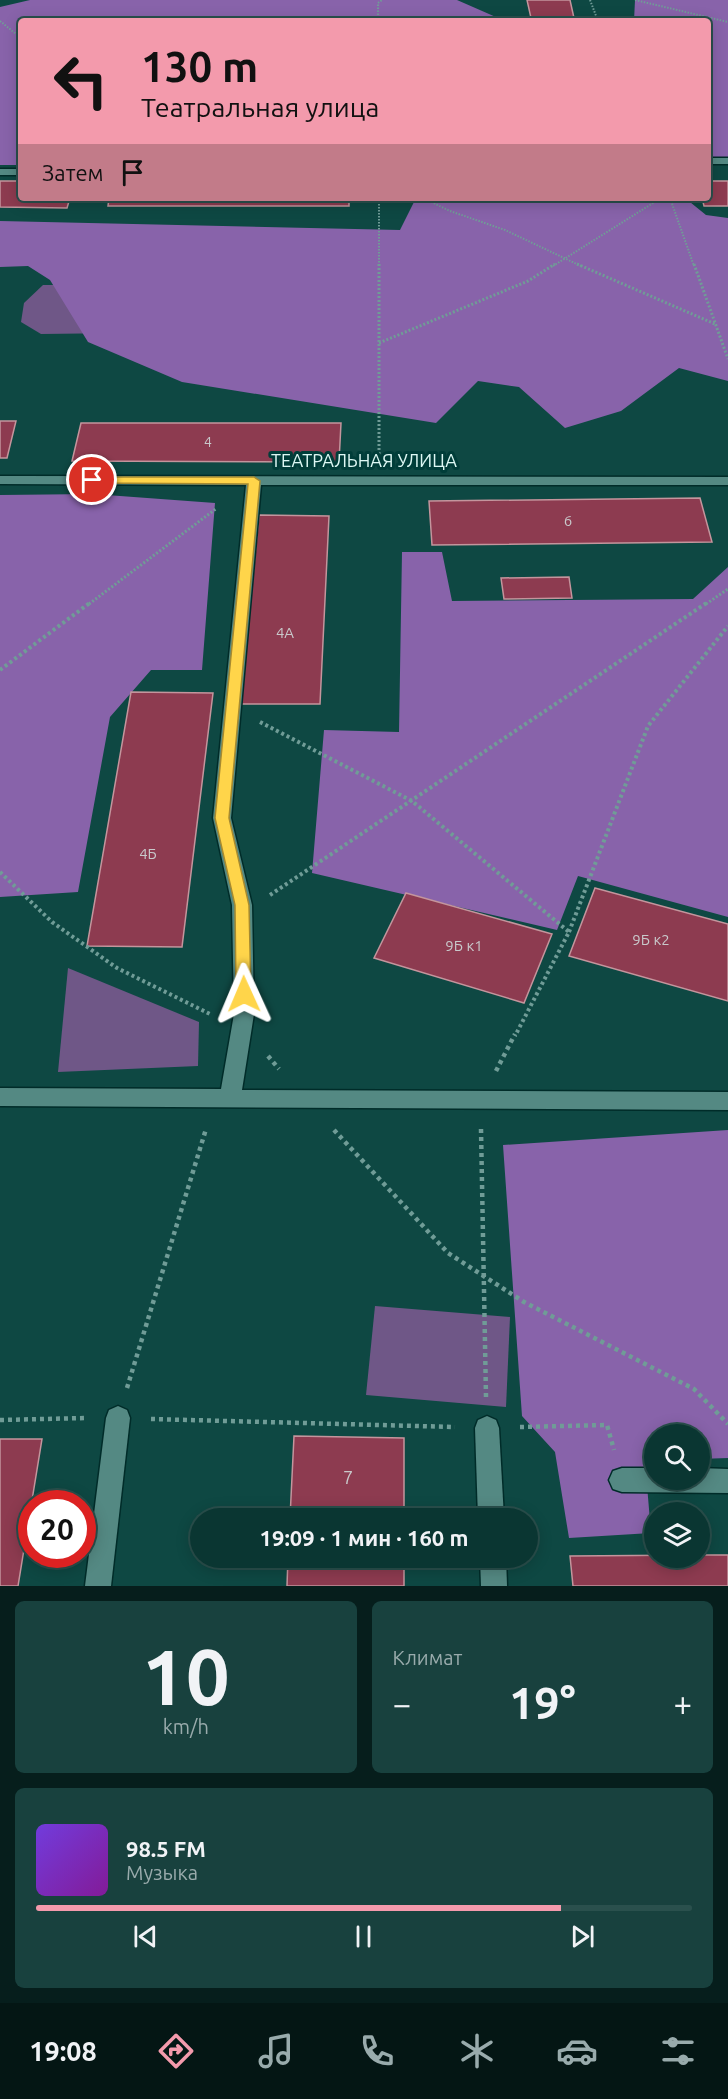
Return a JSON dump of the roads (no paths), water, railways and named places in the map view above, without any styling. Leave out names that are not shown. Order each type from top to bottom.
[{"type":"street","points":[[711,161],[728,161]]},
{"type":"street","points":[[0,172],[18,172]]},
{"type":"street","name":"ТЕАТРАЛЬНАЯ УЛИЦА","points":[[0,480],[728,481]]},
{"type":"street","points":[[223,1098],[241,1034],[244,1014],[242,914],[222,818],[254,481]]},
{"type":"street","points":[[0,1097],[728,1101]]},
{"type":"street","points":[[98,1586],[118,1418]]},
{"type":"street","points":[[487,1428],[491,1508]]},
{"type":"street","points":[[622,1480],[728,1481]]},
{"type":"street","points":[[493,1568],[494,1586]]}]
